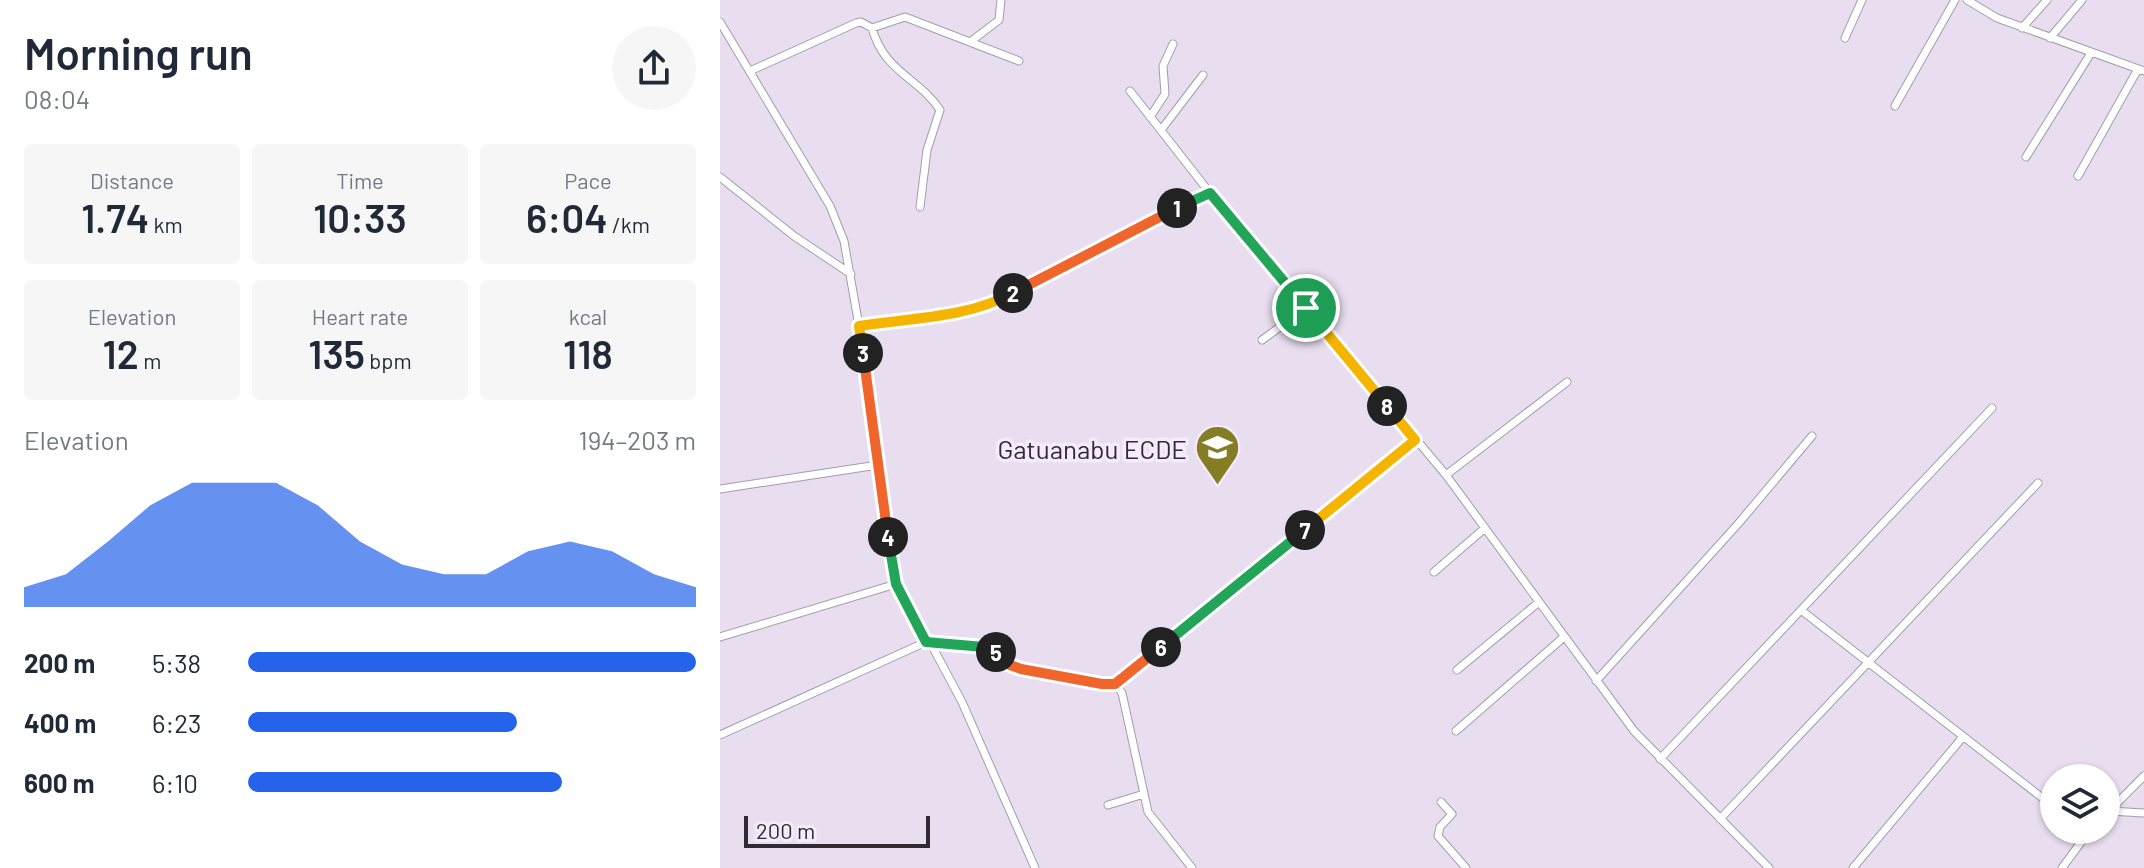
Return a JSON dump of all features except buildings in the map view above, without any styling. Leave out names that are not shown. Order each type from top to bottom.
[{"type":"street","points":[[970,42],[999,20],[1001,0]]},
{"type":"street","points":[[1845,38],[1862,0]]},
{"type":"street","points":[[1895,106],[1955,0]]},
{"type":"street","points":[[1967,0],[1997,18],[2141,70],[2078,176]]},
{"type":"street","points":[[2022,28],[2047,0]]},
{"type":"street","points":[[2050,38],[2082,0]]},
{"type":"street","points":[[872,28],[905,17],[1019,61]]},
{"type":"street","points":[[720,22],[830,206],[844,241],[896,584],[962,702],[1035,868]]},
{"type":"street","points":[[750,71],[849,25],[861,22],[872,28],[879,50],[940,110],[927,150],[920,207]]},
{"type":"street","points":[[1150,117],[1165,94],[1163,66],[1173,44]]},
{"type":"street","points":[[2026,157],[2091,53]]},
{"type":"street","points":[[1161,130],[1203,75]]},
{"type":"street","points":[[1130,91],[1210,193],[1446,475],[1634,731],[1769,868]]},
{"type":"street","points":[[720,177],[794,236],[851,274]]},
{"type":"street","points":[[859,326],[966,311],[998,302],[1158,216],[1210,193]]},
{"type":"street","points":[[1262,340],[1306,308]]},
{"type":"street","points":[[1446,475],[1567,382]]},
{"type":"street","points":[[1660,759],[1992,408]]},
{"type":"street","points":[[1596,681],[1738,524],[1812,436]]},
{"type":"street","points":[[720,735],[928,643],[984,647],[1021,669],[1115,684],[1415,440]]},
{"type":"street","points":[[720,489],[878,465]]},
{"type":"street","points":[[1720,819],[2038,483]]},
{"type":"street","points":[[1434,572],[1485,528]]},
{"type":"street","points":[[720,637],[896,584]]},
{"type":"street","points":[[1457,670],[1539,602]]},
{"type":"street","points":[[1801,610],[2040,796]]},
{"type":"street","points":[[1456,731],[1564,637]]},
{"type":"street","points":[[1115,684],[1122,693],[1151,817],[1192,868]]},
{"type":"street","points":[[1853,868],[1962,738]]},
{"type":"street","points":[[2120,801],[2144,776]]},
{"type":"street","points":[[1108,805],[1144,794]]},
{"type":"street","points":[[1441,802],[1452,814],[1438,830],[1438,836],[1466,868]]},
{"type":"street","points":[[2120,813],[2144,813]]},
{"type":"street","points":[[2062,868],[2078,844]]},
{"type":"place","name":"Gatuanabu ECDE","points":[[1218,487]]},
{"type":"route","points":[[1210,193],[1306,308],[1415,440],[1115,684],[1021,669],[984,647],[926,642],[893,574],[859,326],[966,311],[998,302],[1158,216],[1210,193]]}]
